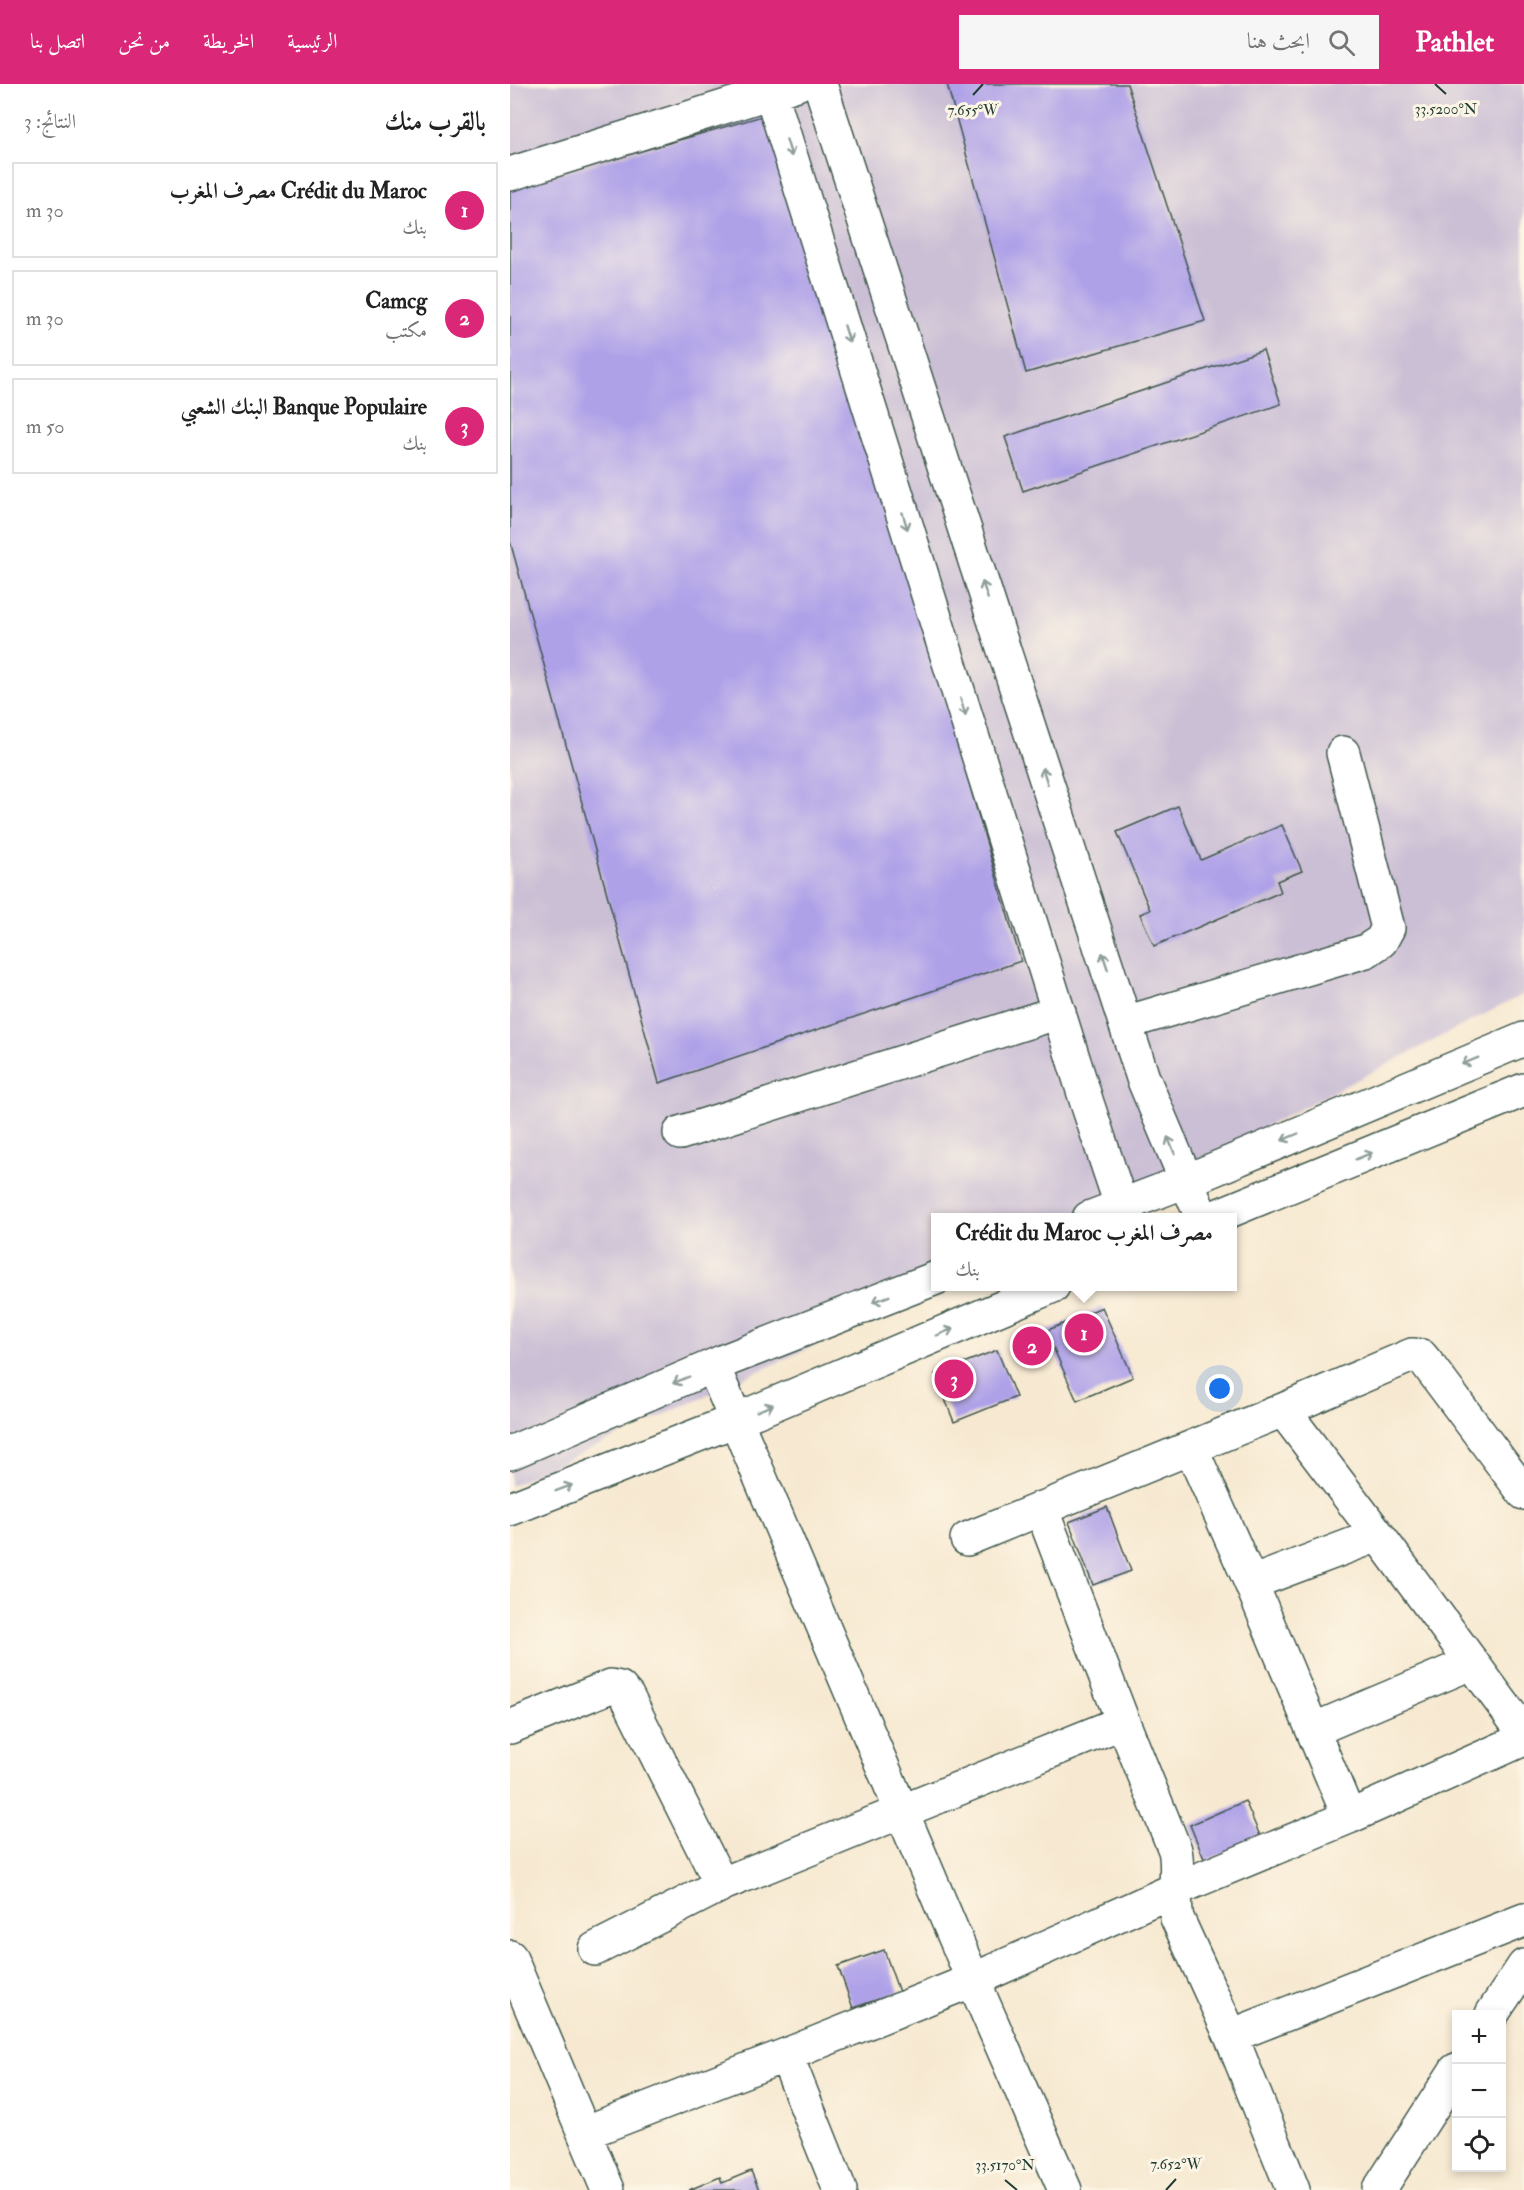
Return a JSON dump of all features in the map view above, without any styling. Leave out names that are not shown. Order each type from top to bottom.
[{"type":"street","points":[[820,84],[1143,1078],[1200,1213]]},
{"type":"street","points":[[510,174],[784,88],[1059,1012],[1125,1211],[1186,1181],[1524,1039]]},
{"type":"street","points":[[1125,1023],[1366,951],[1381,941],[1388,928],[1344,753]]},
{"type":"street","points":[[680,1133],[1059,1012]]},
{"type":"street","points":[[1224,1213],[1524,1090]]},
{"type":"street","points":[[510,1453],[713,1366],[931,1280]]},
{"type":"street","points":[[510,1509],[736,1420],[1043,1291]]},
{"type":"street","points":[[967,1539],[1412,1355],[1421,1356],[1524,1493]]},
{"type":"street","points":[[713,1366],[973,1980],[1065,2190]]},
{"type":"street","points":[[1283,1410],[1524,1733]]},
{"type":"street","points":[[1191,1448],[1251,1583],[1349,1817]]},
{"type":"street","points":[[1041,1508],[1175,1850],[1178,1872],[1174,1904],[1177,1918],[1231,2036],[1293,2190]]},
{"type":"street","points":[[1251,1583],[1378,1535]]},
{"type":"street","points":[[1313,1730],[1470,1663]]},
{"type":"street","points":[[510,1727],[611,1686],[620,1688],[627,1696],[717,1876],[725,1883]]},
{"type":"street","points":[[595,1949],[725,1883],[1123,1722]]},
{"type":"street","points":[[584,2133],[973,1980],[1524,1739]]},
{"type":"street","points":[[1231,2036],[1524,1920]]},
{"type":"street","points":[[510,1957],[520,2009],[584,2133],[608,2190]]},
{"type":"street","points":[[1495,2010],[1524,1966]]},
{"type":"street","points":[[786,2055],[840,2190]]},
{"type":"street","points":[[1379,2190],[1452,2076]]},
{"type":"shaded area","points":[[510,84],[1524,84],[1524,994],[1098,1213],[931,1213],[932,1291],[510,1486]]},
{"type":"building","points":[[947,84],[1127,84],[1205,321],[1026,373]]},
{"type":"building","points":[[773,113],[1021,961],[659,1083],[510,541],[510,189]]},
{"type":"building","points":[[1263,350],[1281,404],[1023,491],[1005,437]]},
{"type":"building","points":[[1178,806],[1201,860],[1282,825],[1302,871],[1277,881],[1281,892],[1154,946],[1140,914],[1150,910],[1117,832]]},
{"type":"building","points":[[1102,1307],[1133,1377],[1077,1401],[1046,1331]]},
{"type":"building","points":[[997,1350],[1016,1397],[954,1422],[935,1374]]},
{"type":"building","points":[[1107,1507],[1131,1571],[1093,1585],[1069,1522]]},
{"type":"building","points":[[1245,1801],[1261,1838],[1205,1861],[1190,1825]]},
{"type":"building","points":[[884,1950],[899,1992],[853,2008],[838,1966]]},
{"type":"building","points":[[751,2171],[759,2190],[689,2190],[720,2177],[722,2183]]},
{"type":"place","name":"Crédit du Maroc مصرف المغرب","points":[[1084,1333]]},
{"type":"place","name":"Camcg","points":[[1032,1346]]},
{"type":"place","name":"Banque Populaire البنك الشعبي","points":[[954,1379]]}]
